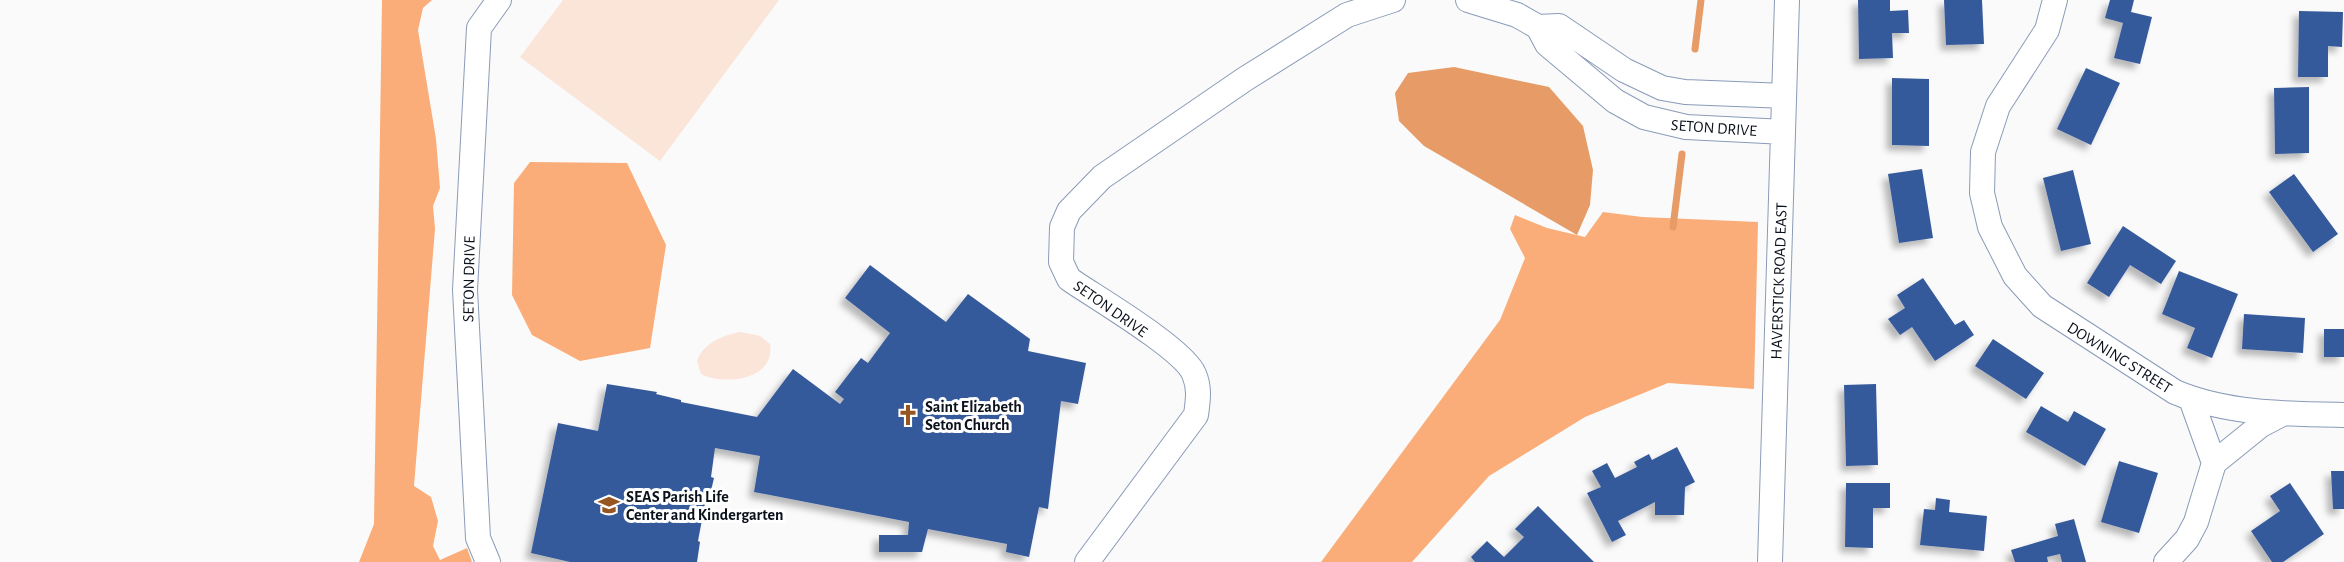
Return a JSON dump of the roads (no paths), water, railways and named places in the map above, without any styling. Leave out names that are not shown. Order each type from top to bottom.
[{"type":"street","name":"SETON DRIVE","points":[[488,562],[478,538],[465,290],[479,28],[499,0]]},
{"type":"street","name":"SETON DRIVE","points":[[1087,562],[1196,415],[1199,389],[1194,371],[1176,352],[1069,279],[1061,262],[1060,247],[1062,227],[1069,211],[1102,177],[1245,79],[1347,15],[1393,0]]},
{"type":"street","name":"SETON DRIVE","points":[[1468,0],[1517,15],[1538,27],[1547,44],[1615,102],[1644,117],[1686,127],[1783,132]]},
{"type":"street","name":"HAVERSTICK ROAD EAST","points":[[1770,562],[1787,0]]},
{"type":"street","name":"DOWNING STREET","points":[[2055,0],[2047,30],[1998,106],[1983,152],[1982,193],[1990,227],[2014,276],[2042,306],[2149,377],[2191,399],[2282,414],[2344,415]]},
{"type":"street","name":"SETON DRIVE","points":[[1538,27],[1559,26],[1624,70],[1662,88],[1685,92],[1784,96]]},
{"type":"street","points":[[2191,399],[2214,464]]},
{"type":"street","points":[[2166,562],[2187,539],[2196,522],[2214,464],[2261,425],[2282,414]]},
{"type":"waterway","points":[[1695,49],[1701,0]]},
{"type":"waterway","points":[[1673,227],[1682,154]]},
{"type":"place","name":"Saint Elizabeth Seton Church","points":[[908,415]]},
{"type":"place","name":"SEAS Parish Life Center and Kindergarten","points":[[609,505]]}]
